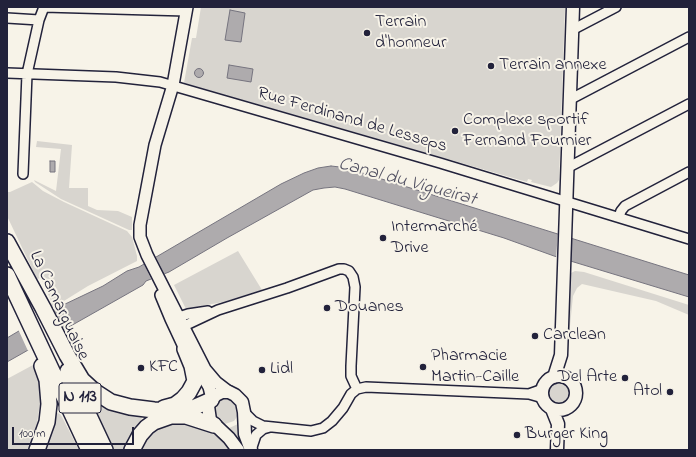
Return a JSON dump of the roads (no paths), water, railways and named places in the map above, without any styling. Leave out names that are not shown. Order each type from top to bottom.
[{"type":"highway","name":"La Camarguaise","points":[[7,242],[33,314],[49,349],[89,450]]},
{"type":"highway","name":"La Camarguaise","points":[[7,275],[33,314]]},
{"type":"highway","points":[[7,280],[33,314],[49,349],[94,391],[111,402],[130,407],[154,410],[186,411],[212,399]]},
{"type":"highway","points":[[154,410],[175,405],[189,392],[195,380],[195,374],[185,348]]},
{"type":"highway","name":"La Camarguaise","points":[[49,349],[105,450]]},
{"type":"highway","points":[[37,450],[47,422],[49,404],[47,380],[49,349]]},
{"type":"highway","points":[[132,450],[147,427],[154,422],[171,416],[186,416],[214,425]]},
{"type":"main road","points":[[554,377],[561,355],[573,7]]},
{"type":"main road","points":[[561,355],[567,378]]},
{"type":"main road","points":[[557,450],[558,424],[543,393],[547,381],[554,377],[560,376],[567,378],[573,383],[576,394],[575,401],[566,409],[558,424]]},
{"type":"main road","points":[[238,450],[229,438],[214,425],[208,414],[208,406],[212,399],[222,392],[229,392],[239,398],[242,402],[245,434],[251,450]]},
{"type":"main road","points":[[552,409],[566,409]]},
{"type":"street","points":[[23,174],[27,74],[39,20],[44,7],[186,9],[173,85],[156,145],[140,225],[140,237],[147,255],[202,365],[216,382],[229,392]]},
{"type":"street","points":[[572,30],[616,7]]},
{"type":"street","points":[[7,18],[39,20]]},
{"type":"street","points":[[569,100],[689,37]]},
{"type":"street","name":"Rue Ferdinand de Lesseps","points":[[7,73],[116,77],[173,85],[440,163],[689,239]]},
{"type":"street","points":[[567,168],[689,104]]},
{"type":"street","points":[[618,217],[625,206],[689,172]]},
{"type":"street","points":[[181,322],[194,313],[218,310],[287,288],[339,269],[349,271],[353,277],[355,287],[351,376],[357,389]]},
{"type":"street","points":[[161,282],[161,294],[167,312],[185,348],[209,387],[212,399]]},
{"type":"street","points":[[244,412],[253,421],[270,427],[311,430],[323,428],[332,421],[343,408],[351,394],[357,389],[366,387],[529,394],[543,393]]},
{"type":"street","points":[[251,450],[256,434],[270,427]]},
{"type":"place","name":"Terrain d'honneur","points":[[367,33]]},
{"type":"place","name":"Terrain annexe","points":[[491,66]]},
{"type":"place","name":"Complexe sportif Fernand Fournier","points":[[455,131]]},
{"type":"place","name":"Intermarché Drive","points":[[383,238]]},
{"type":"place","name":"Douanes","points":[[327,308]]},
{"type":"place","name":"Carclean","points":[[535,336]]},
{"type":"place","name":"Pharmacie Martin-Caille","points":[[423,367]]},
{"type":"place","name":"KFC","points":[[141,368]]},
{"type":"place","name":"Lidl","points":[[262,370]]},
{"type":"place","name":"Del Arte","points":[[625,378]]},
{"type":"place","name":"Atol","points":[[670,392]]},
{"type":"place","name":"Burger King","points":[[517,435]]},
{"type":"water label","name":"Canal du Vigueirat","points":[[407,183]]}]
